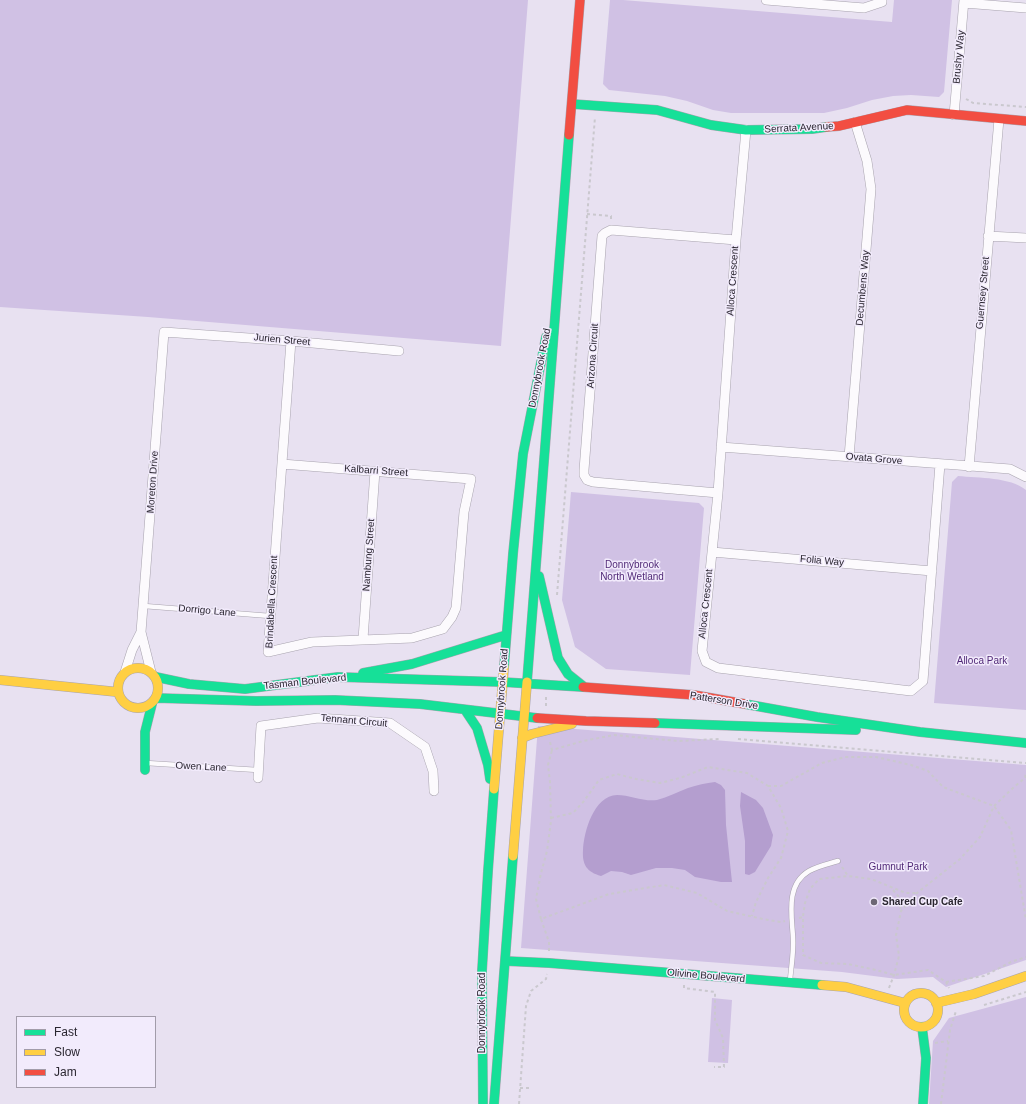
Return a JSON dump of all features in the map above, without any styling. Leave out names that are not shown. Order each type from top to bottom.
[{"type":"street","name":"Donnybrook Road","points":[[494,1104],[580,0]]},
{"type":"street","points":[[766,0],[864,8],[882,2],[882,0]]},
{"type":"street","points":[[964,2],[1026,8]]},
{"type":"street","name":"Brushy Way","points":[[954,114],[964,2]]},
{"type":"street","name":"Serrata Avenue","points":[[572,104],[657,110],[711,126],[746,130],[812,129],[839,126],[907,110],[1026,121]]},
{"type":"street","name":"Guernsey Street","points":[[969,467],[999,119]]},
{"type":"street","name":"Decumbens Way","points":[[849,457],[871,189],[867,161],[855,122]]},
{"type":"street","name":"Alloca Crescent","points":[[746,130],[736,240],[718,492],[702,651],[706,662],[718,668],[911,691],[923,681],[940,464]]},
{"type":"street","points":[[611,230],[736,240]]},
{"type":"street","name":"Arizona Circuit","points":[[611,230],[602,236],[584,475],[587,480],[593,482],[718,492]]},
{"type":"street","points":[[988,236],[1026,238]]},
{"type":"street","name":"Donnybrook Road","points":[[483,1104],[482,971],[493,799],[513,554],[523,454],[558,278]]},
{"type":"street","name":"Jurien Street","points":[[164,332],[291,341],[399,351]]},
{"type":"street","name":"Moreton Drive","points":[[125,672],[132,650],[141,632],[144,606],[164,332]]},
{"type":"street","name":"Brindabella Crescent","points":[[291,341],[268,652],[312,642],[412,638],[443,629],[452,617],[456,608],[464,512],[471,479]]},
{"type":"street","name":"Ovata Grove","points":[[721,447],[1010,469],[1026,477]]},
{"type":"street","name":"Kalbarri Street","points":[[282,464],[471,479]]},
{"type":"street","name":"Nambung Street","points":[[363,639],[375,471]]},
{"type":"street","name":"Folia Way","points":[[712,552],[932,571]]},
{"type":"street","points":[[536,563],[558,658],[563,669],[571,678],[584,687]]},
{"type":"street","name":"Moreton Drive","points":[[141,632],[153,675]]},
{"type":"street","points":[[338,677],[412,664],[506,635]]},
{"type":"street","points":[[145,732],[131,708],[120,698],[118,692],[120,678],[125,672],[138,667],[145,668],[153,675],[158,684],[158,691],[145,732],[145,767]]},
{"type":"street","name":"Tasman Boulevard","points":[[153,675],[189,684],[245,688],[338,677],[526,683]]},
{"type":"street","points":[[0,680],[118,692]]},
{"type":"street","name":"Patterson Drive","points":[[526,683],[694,695],[817,717],[920,732],[1026,742]]},
{"type":"street","name":"Tasman Boulevard","points":[[154,701],[335,700],[420,704],[500,714]]},
{"type":"street","points":[[131,708],[145,707],[154,701]]},
{"type":"street","points":[[465,710],[477,728],[488,765],[493,799]]},
{"type":"street","name":"Patterson Drive","points":[[500,714],[586,721],[920,732]]},
{"type":"street","name":"Tennant Circuit","points":[[258,774],[261,726],[318,718],[390,723],[425,747],[433,771],[434,791]]},
{"type":"street","points":[[522,738],[532,734],[586,721]]},
{"type":"street","name":"Olivine Boulevard","points":[[505,961],[549,963],[846,987],[905,1003]]},
{"type":"street","points":[[936,1003],[974,994],[1026,976]]},
{"type":"street","points":[[921,993],[927,994],[936,1003],[938,1009],[937,1015],[930,1024],[922,1027],[916,1026],[911,1024],[904,1014],[905,1003],[908,998],[913,995],[921,993]]},
{"type":"street","points":[[922,1027],[926,1058],[923,1104]]},
{"type":"lane","name":"Dorrigo Lane","points":[[144,606],[270,616]]},
{"type":"lane","name":"Owen Lane","points":[[145,767],[258,774]]},
{"type":"lane","points":[[790,983],[793,941],[791,911],[792,894],[799,879],[808,872],[838,861]]},
{"type":"path","points":[[956,97],[964,98],[973,103],[1026,107]]},
{"type":"path","points":[[556,599],[596,106]]},
{"type":"path","points":[[588,214],[610,216],[611,230]]},
{"type":"path","points":[[545,718],[547,684]]},
{"type":"path","points":[[583,742],[614,735],[678,741],[725,738]]},
{"type":"path","points":[[733,739],[1026,763]]},
{"type":"path","points":[[519,1104],[526,1006],[531,991],[546,979],[549,963],[549,942],[536,899],[547,851],[551,818],[548,765],[552,750]]},
{"type":"path","points":[[768,786],[781,786],[822,763],[845,757],[876,757],[911,764],[928,770],[943,787],[994,806],[1011,830],[1026,920]]},
{"type":"path","points":[[551,818],[573,813],[584,801],[599,780],[617,774],[660,783],[680,778],[708,767],[747,773],[768,786],[781,808],[788,832],[781,858],[768,878],[756,902],[752,916]]},
{"type":"path","points":[[901,910],[917,893],[960,859],[980,837],[994,806],[1026,778],[1026,773]]},
{"type":"path","points":[[838,861],[848,876]]},
{"type":"path","points":[[917,893],[906,893],[871,879],[848,876],[819,879],[810,889],[805,903],[803,917],[803,955],[821,962],[848,964],[876,970],[894,976],[928,970],[946,982],[954,999],[956,1011],[950,1030],[941,1104]]},
{"type":"path","points":[[541,919],[609,894],[664,885],[697,893],[727,911],[781,922],[803,917]]},
{"type":"path","points":[[885,998],[894,976],[899,956],[896,935],[901,910],[899,897],[893,888]]},
{"type":"path","points":[[946,982],[984,976],[1026,956]]},
{"type":"path","points":[[682,974],[684,988],[715,992],[715,1020],[723,1038],[724,1068],[714,1067]]},
{"type":"path","points":[[979,1006],[1026,992]]},
{"type":"path","points":[[520,1088],[530,1088]]},
{"type":"green space","points":[[0,0],[528,0],[501,346],[148,317],[0,307]]},
{"type":"green space","points":[[610,0],[892,22],[894,0],[952,0],[944,92],[939,97],[911,95],[893,96],[824,113],[731,113],[713,110],[687,101],[665,96],[609,90],[603,84]]},
{"type":"green space","name":"Alloca Park","points":[[958,476],[1003,480],[1026,490],[1026,710],[934,703],[952,482]]},
{"type":"green space","name":"Donnybrook North Wetland","points":[[571,492],[699,503],[704,508],[690,675],[606,669],[575,647],[562,600]]},
{"type":"green space","name":"Gumnut Park","points":[[538,726],[1026,765],[1026,960],[946,987],[933,977],[897,979],[842,972],[521,948]]},
{"type":"green space","points":[[1026,997],[1026,1104],[929,1104],[933,1041],[949,1018]]},
{"type":"green space","points":[[712,998],[732,1000],[728,1063],[708,1062]]},
{"type":"shaded area","points":[[715,782],[721,785],[725,790],[726,825],[732,882],[721,882],[695,877],[685,870],[672,868],[656,868],[631,875],[611,871],[601,876],[592,872],[586,867],[583,860],[583,855],[588,825],[596,808],[602,801],[617,795],[647,800],[657,800],[691,787]]},
{"type":"shaded area","points":[[741,792],[756,800],[763,808],[773,835],[771,846],[755,872],[749,875],[745,874],[745,841],[740,806]]},
{"type":"traffic: fast","points":[[572,104],[657,110],[711,125],[746,130],[812,129],[826,127]]},
{"type":"traffic: fast","points":[[527,682],[569,135]]},
{"type":"traffic: fast","points":[[504,667],[523,454],[546,337]]},
{"type":"traffic: fast","points":[[539,576],[558,658],[568,674],[583,686]]},
{"type":"traffic: fast","points":[[363,673],[412,664],[506,635]]},
{"type":"traffic: fast","points":[[156,677],[189,684],[245,689],[338,677],[502,682],[583,687]]},
{"type":"traffic: fast","points":[[156,698],[256,701],[335,700],[420,704],[537,718]]},
{"type":"traffic: fast","points":[[145,770],[145,732],[152,704]]},
{"type":"traffic: fast","points":[[745,704],[817,717],[920,732],[1026,743]]},
{"type":"traffic: fast","points":[[465,710],[477,728],[488,765],[490,779]]},
{"type":"traffic: fast","points":[[655,723],[856,730]]},
{"type":"traffic: fast","points":[[483,1104],[482,971],[494,789]]},
{"type":"traffic: fast","points":[[494,1104],[513,856]]},
{"type":"traffic: fast","points":[[505,961],[549,963],[822,985]]},
{"type":"traffic: fast","points":[[922,1027],[926,1058],[923,1104]]},
{"type":"traffic: slow","points":[[494,789],[504,667]]},
{"type":"traffic: slow","points":[[142,668],[149,671],[155,677],[158,688],[157,696],[149,705],[142,708],[134,708],[127,705],[119,696],[118,684],[121,677],[130,669],[142,668]]},
{"type":"traffic: slow","points":[[0,680],[118,692]]},
{"type":"traffic: slow","points":[[513,856],[527,682]]},
{"type":"traffic: slow","points":[[522,738],[572,724]]},
{"type":"traffic: slow","points":[[936,1003],[974,994],[1026,976]]},
{"type":"traffic: slow","points":[[822,985],[846,987],[905,1003]]},
{"type":"traffic: slow","points":[[921,993],[933,998],[938,1010],[933,1022],[921,1027],[909,1022],[904,1010],[909,998],[921,993]]},
{"type":"traffic: jam","points":[[569,135],[580,0]]},
{"type":"traffic: jam","points":[[826,127],[839,126],[907,110],[1026,121]]},
{"type":"traffic: jam","points":[[583,687],[694,695],[745,704]]},
{"type":"traffic: jam","points":[[537,718],[655,723]]},
{"type":"place","name":"Shared Cup Cafe","points":[[874,902]]}]
